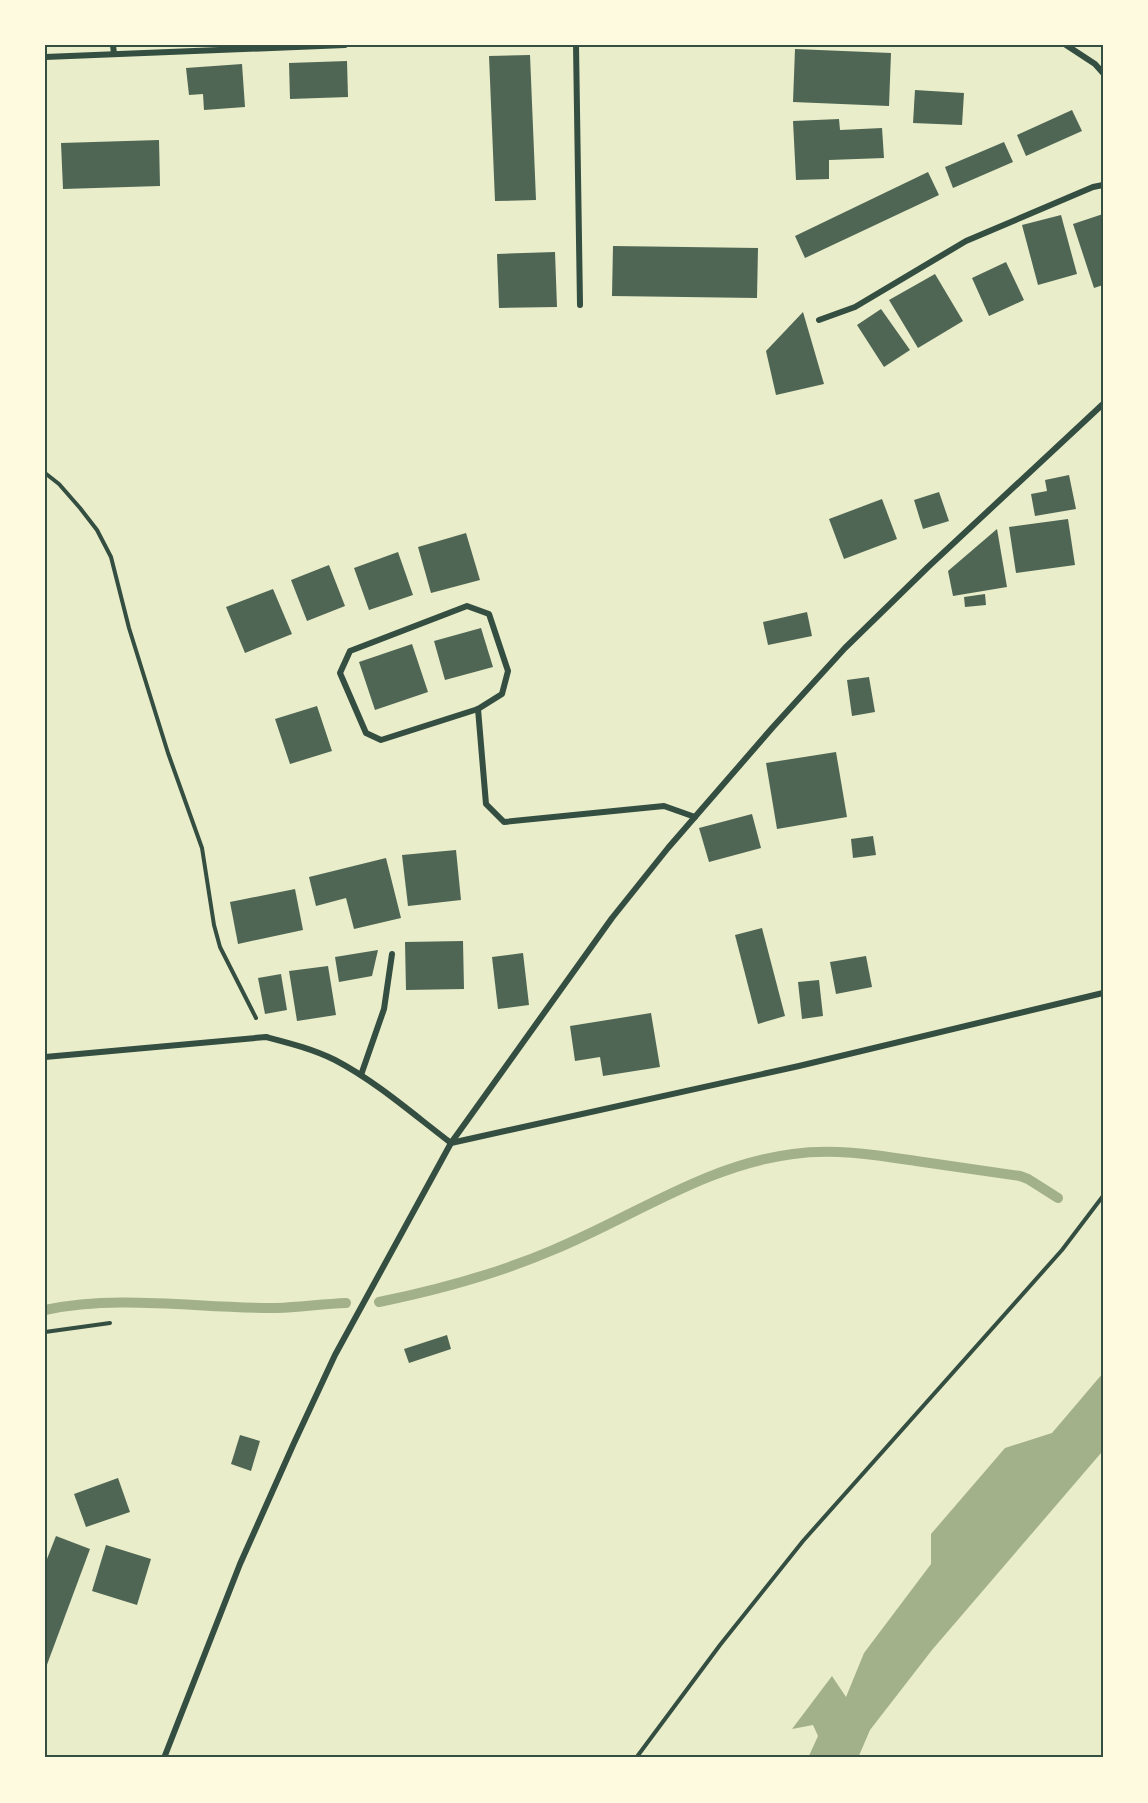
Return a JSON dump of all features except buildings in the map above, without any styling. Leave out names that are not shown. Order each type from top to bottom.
[{"type":"street","points":[[92,45],[93,55]]},
{"type":"street","points":[[113,45],[114,54]]},
{"type":"street","points":[[45,57],[345,45]]},
{"type":"street","points":[[576,45],[580,305]]},
{"type":"street","points":[[1066,45],[1095,64],[1103,73]]},
{"type":"street","points":[[819,320],[855,307],[966,241],[1093,187],[1103,185]]},
{"type":"street","points":[[164,1758],[240,1564],[298,1433],[335,1355],[452,1143],[612,918],[695,817],[845,648],[928,567],[1103,404]]},
{"type":"street","points":[[467,606],[489,614],[508,671],[502,694],[478,709],[381,741],[366,733],[340,673],[350,651],[467,606]]},
{"type":"street","points":[[478,709],[486,804],[504,822],[664,806],[695,817]]},
{"type":"street","points":[[361,1076],[384,1009],[392,954]]},
{"type":"street","points":[[45,1058],[266,1037],[300,1046],[334,1060],[361,1076],[452,1143],[799,1066],[1103,993]]},
{"type":"path","points":[[45,473],[59,484],[80,508],[97,530],[111,557],[129,628],[168,753],[202,848],[209,879],[214,925],[220,948],[266,1037]]},
{"type":"path","points":[[636,1758],[720,1645],[803,1541],[1062,1250],[1103,1196]]},
{"type":"path","points":[[45,1332],[110,1323]]},
{"type":"shaded area","points":[[1103,1373],[1101,1453],[932,1650],[870,1730],[858,1758],[808,1758],[818,1736],[813,1725],[792,1729],[832,1676],[846,1697],[864,1653],[931,1564],[931,1534],[1005,1448],[1052,1433]]},
{"type":"waterway","points":[[379,1302],[445,1287],[510,1267],[583,1237],[670,1194],[730,1169],[793,1154],[855,1153],[1020,1176],[1058,1198]]},
{"type":"waterway","points":[[45,1310],[103,1303],[161,1303],[248,1308],[346,1303]]}]
